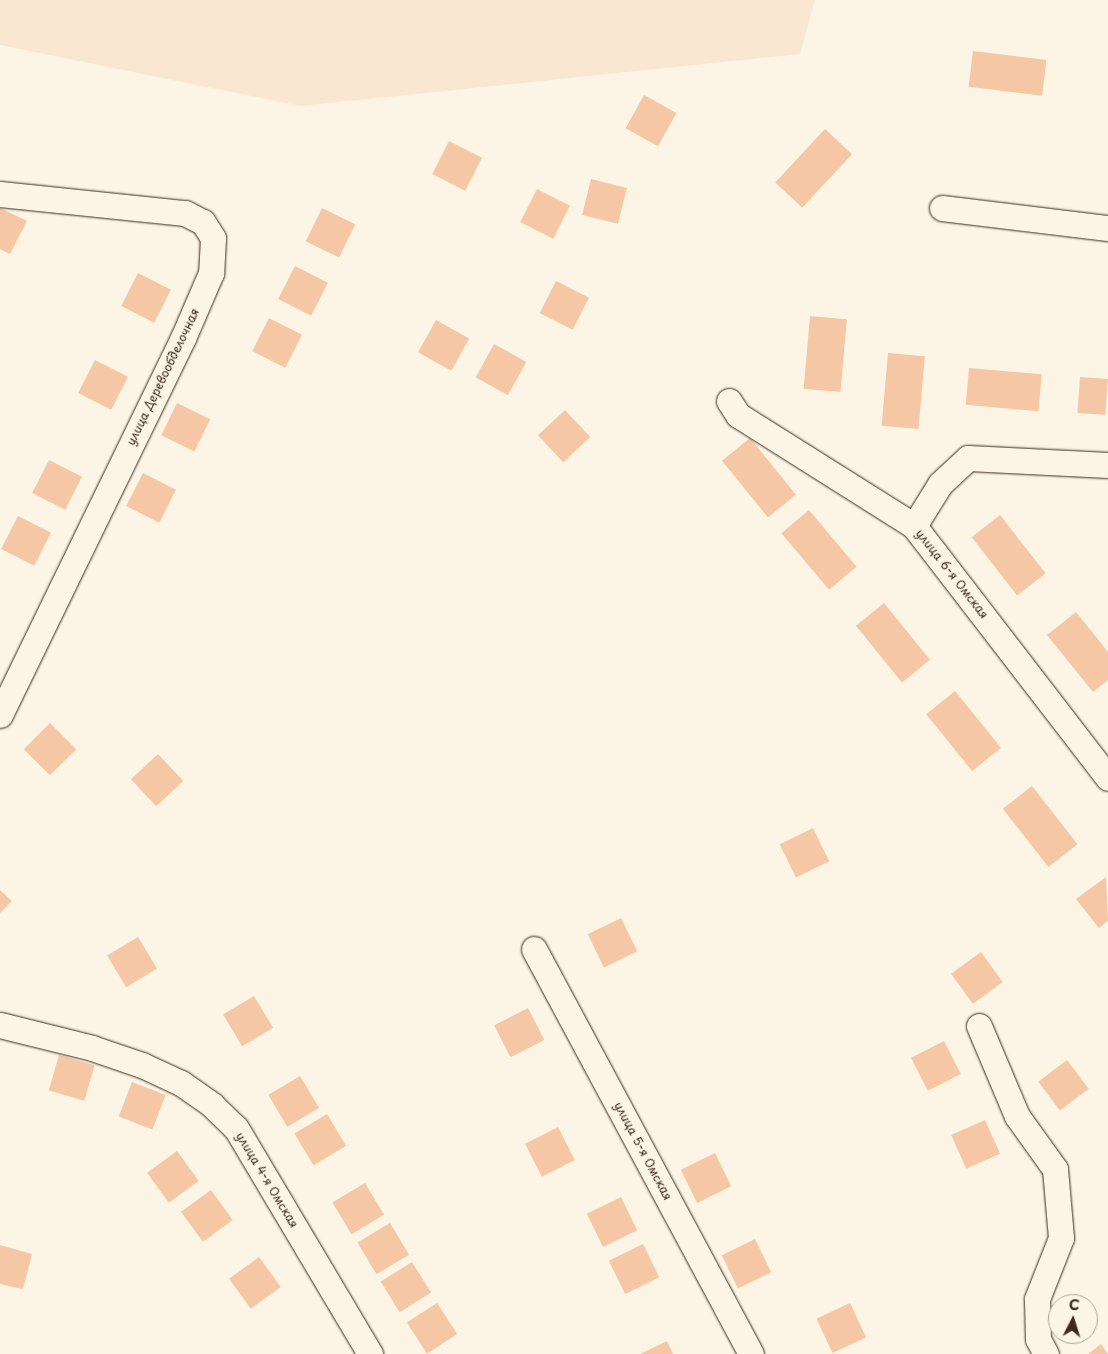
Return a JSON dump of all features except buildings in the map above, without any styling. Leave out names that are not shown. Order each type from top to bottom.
[{"type":"street","name":"улица Деревообделочная","points":[[0,194],[185,213],[203,222],[213,238],[211,273],[183,338],[0,715]]},
{"type":"street","points":[[942,208],[1108,228]]},
{"type":"street","name":"улица 6-я Омская","points":[[728,400],[738,415],[914,526],[1108,778]]},
{"type":"street","points":[[914,526],[940,484],[968,458],[1108,465]]},
{"type":"street","name":"улица 5-я Омская","points":[[534,949],[751,1354]]},
{"type":"street","name":"улица 4-я Омская","points":[[0,1026],[92,1048],[142,1065],[181,1083],[212,1105],[236,1128],[370,1354]]},
{"type":"street","points":[[979,1026],[1017,1116],[1056,1169],[1061,1238],[1038,1299],[1038,1339],[1046,1354]]},
{"type":"shaded area","points":[[0,0],[815,0],[800,54],[301,106],[0,45]]}]
